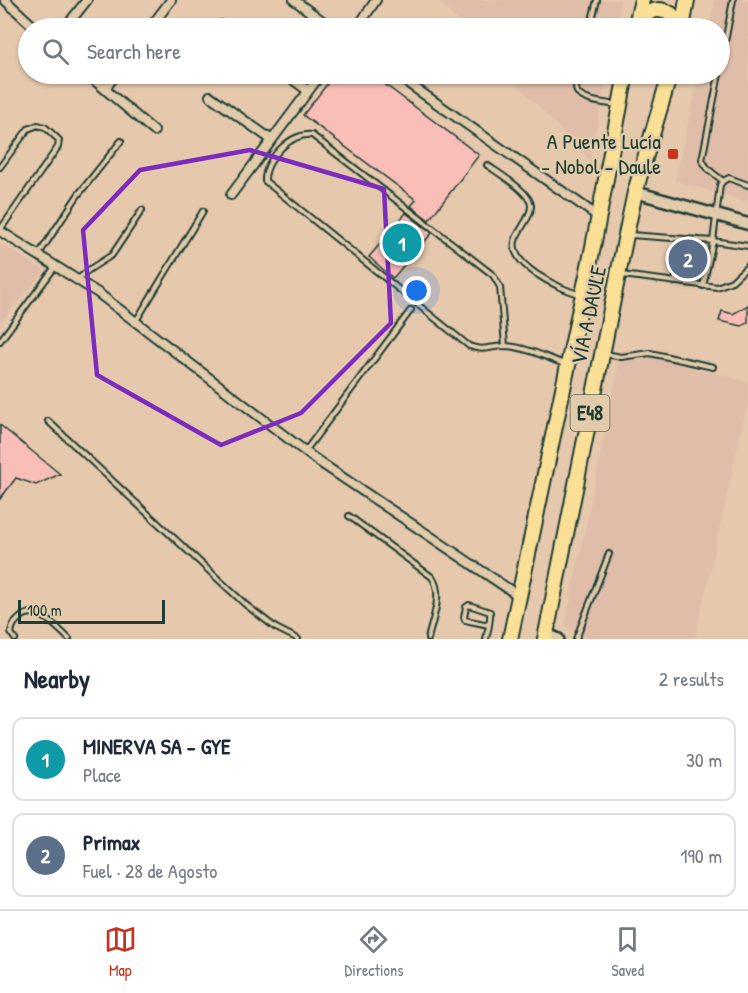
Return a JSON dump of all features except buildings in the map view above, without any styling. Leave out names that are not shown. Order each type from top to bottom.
[{"type":"highway","points":[[638,18],[642,0]]},
{"type":"highway","points":[[683,18],[687,0]]},
{"type":"highway","points":[[642,18],[649,11],[658,9],[671,14],[674,18]]},
{"type":"highway","name":"VÍA A DAULE","points":[[510,639],[583,295],[625,84]]},
{"type":"highway","name":"VÍA A DAULE","points":[[550,637],[626,234],[635,192],[667,84]]},
{"type":"street","points":[[5,0],[24,18]]},
{"type":"street","points":[[73,18],[87,0]]},
{"type":"street","points":[[158,18],[171,0]]},
{"type":"street","points":[[294,0],[303,3],[320,18]]},
{"type":"street","points":[[364,18],[376,0]]},
{"type":"street","points":[[99,84],[154,131]]},
{"type":"street","points":[[105,89],[109,84]]},
{"type":"street","points":[[299,84],[307,90]]},
{"type":"street","points":[[231,195],[312,84]]},
{"type":"street","points":[[409,84],[598,217]]},
{"type":"street","points":[[210,96],[272,140]]},
{"type":"street","points":[[635,192],[748,224]]},
{"type":"street","points":[[1,233],[78,279],[305,451],[519,596]]},
{"type":"lane","points":[[592,18],[597,0]]},
{"type":"lane","points":[[729,18],[733,0]]},
{"type":"lane","points":[[577,84],[576,90],[579,94],[589,99],[620,105]]},
{"type":"lane","points":[[717,84],[702,160],[708,169],[723,181]]},
{"type":"lane","points":[[0,167],[28,129],[34,126],[45,127],[59,140],[58,147],[1,233]]},
{"type":"lane","points":[[505,346],[500,287],[494,275],[312,135],[298,136],[286,144],[267,167],[265,181],[469,346],[480,350],[505,346],[525,350],[568,365]]},
{"type":"lane","points":[[38,255],[78,195],[121,141]]},
{"type":"lane","points":[[487,165],[523,191],[531,204],[530,212],[515,239],[513,248],[516,254],[540,276],[568,292],[583,295]]},
{"type":"lane","points":[[703,286],[713,241],[718,194],[723,181],[729,178],[748,185]]},
{"type":"lane","points":[[78,279],[90,268],[112,255],[142,210]]},
{"type":"lane","points":[[135,321],[203,211]]},
{"type":"lane","points":[[626,234],[748,246]]},
{"type":"lane","points":[[685,247],[686,239]]},
{"type":"lane","points":[[0,341],[56,266]]},
{"type":"lane","points":[[618,275],[717,287],[732,280],[748,266]]},
{"type":"lane","points":[[674,282],[680,269]]},
{"type":"lane","points":[[305,451],[411,310]]},
{"type":"lane","points":[[602,353],[621,357],[650,353],[713,367]]},
{"type":"lane","points":[[48,421],[246,605],[276,628],[298,639]]},
{"type":"lane","points":[[349,516],[432,577],[437,584],[438,595],[428,639]]},
{"type":"lane","points":[[576,639],[609,554]]},
{"type":"lane","points":[[486,639],[489,625],[491,614],[489,610],[469,605],[466,607],[465,620],[489,625]]},
{"type":"lane","points":[[15,639],[11,633],[14,623],[29,613],[39,614],[69,639]]},
{"type":"highlighted area","points":[[250,150],[384,189],[391,323],[301,413],[221,445],[97,375],[83,230],[140,170]]},
{"type":"shaded area","points":[[437,0],[621,0],[618,18],[454,18]]},
{"type":"shaded area","points":[[715,0],[748,0],[748,202],[675,181],[697,84],[730,84],[730,18],[711,18]]},
{"type":"shaded area","points":[[517,84],[605,84],[590,160]]},
{"type":"shaded area","points":[[0,243],[45,271],[0,323]]},
{"type":"shaded area","points":[[622,349],[748,382],[748,400],[695,639],[591,639],[565,627]]},
{"type":"place","name":"A Puente Lucía - Nobol - Daule","points":[[673,154]]},
{"type":"place","name":"MINERVA SA - GYE","points":[[402,243]]},
{"type":"place","name":"Primax","points":[[688,259]]}]
